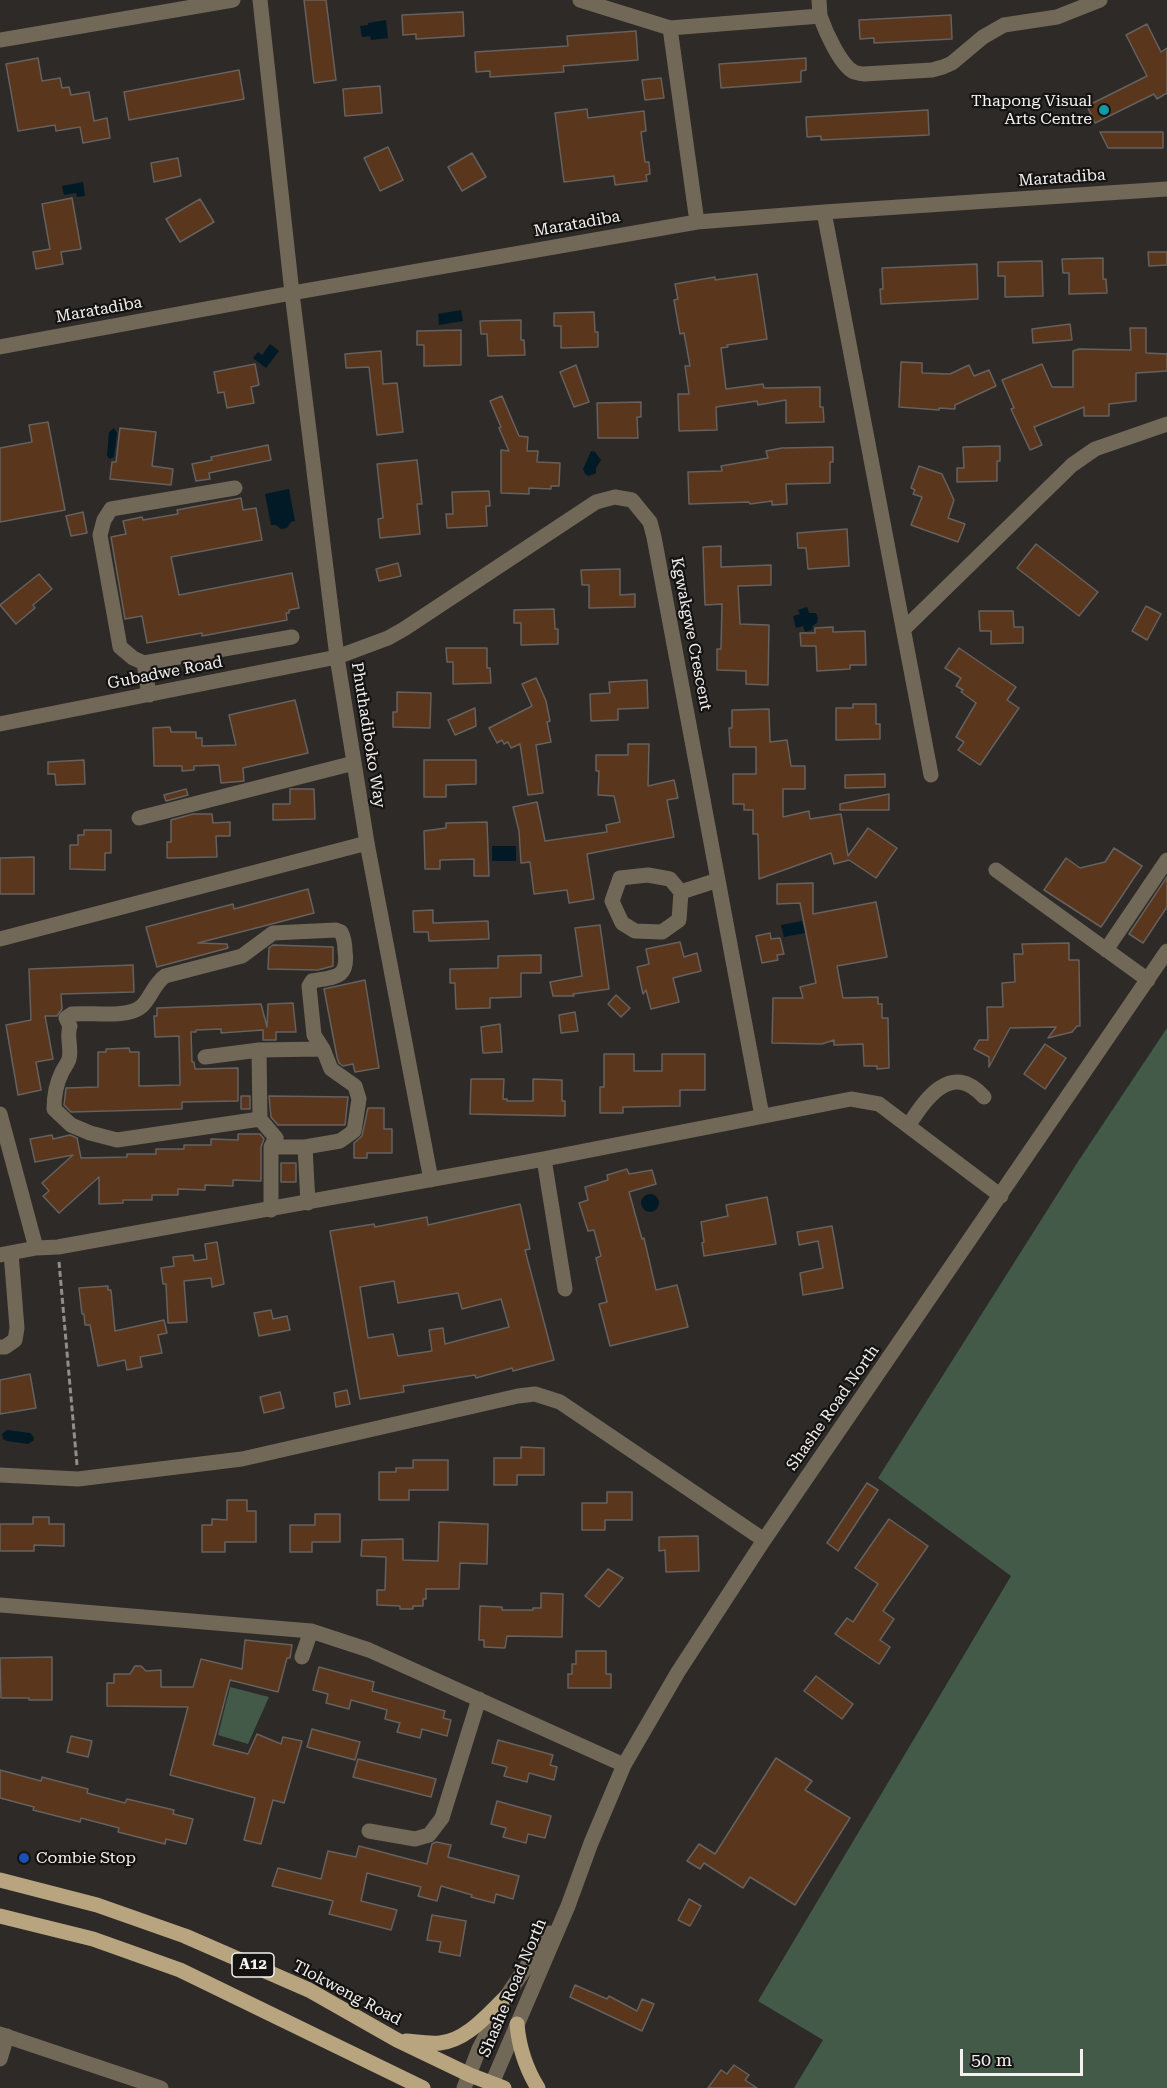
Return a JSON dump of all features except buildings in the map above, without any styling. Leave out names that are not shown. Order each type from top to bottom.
[{"type":"main road","name":"Tlokweng Road","points":[[0,1880],[97,1905],[185,1936],[309,1990],[467,2081],[495,2086]]},
{"type":"main road","name":"A12","points":[[0,1916],[93,1940],[180,1970],[423,2088]]},
{"type":"main road","points":[[397,2040],[439,2043],[453,2040],[467,2032],[506,1997]]},
{"type":"main road","points":[[517,2024],[521,2053],[538,2088]]},
{"type":"main road","points":[[381,2068],[397,2088]]},
{"type":"street","points":[[0,40],[233,0]]},
{"type":"street","name":"Phuthadiboko Way","points":[[260,0],[292,293],[337,657],[367,843],[431,1180]]},
{"type":"street","points":[[580,0],[670,28],[820,16]]},
{"type":"street","points":[[819,0],[820,16],[828,37],[849,68],[854,72],[864,74],[932,70],[952,63],[983,37],[1004,25],[1056,17],[1100,0]]},
{"type":"street","points":[[670,28],[697,222]]},
{"type":"street","name":"Maratadiba","points":[[0,347],[697,222],[1167,189]]},
{"type":"street","points":[[824,212],[931,775]]},
{"type":"street","points":[[904,629],[1072,465],[1095,449],[1167,424]]},
{"type":"street","points":[[235,488],[111,509],[104,520],[100,535],[120,647],[133,658],[144,663],[292,637]]},
{"type":"street","name":"Kgwakgwe Crescent","points":[[337,657],[388,638],[404,629],[596,502],[615,497],[632,500],[650,522],[654,537],[762,1116]]},
{"type":"street","name":"Gubadwe Road","points":[[0,724],[337,657]]},
{"type":"street","points":[[144,663],[149,695]]},
{"type":"street","points":[[139,818],[354,763]]},
{"type":"street","points":[[0,939],[367,843]]},
{"type":"street","points":[[1106,951],[1167,861]]},
{"type":"street","points":[[996,870],[1148,980]]},
{"type":"street","points":[[648,875],[670,879],[681,892],[679,920],[662,932],[635,931],[622,923],[612,901],[620,878],[648,875]]},
{"type":"street","points":[[681,892],[718,880]]},
{"type":"street","points":[[260,1119],[117,1140],[71,1125],[54,1109],[56,1084],[69,1061],[68,1030],[70,1026],[66,1018],[72,1014],[126,1013],[136,1010],[165,976],[242,956],[273,933],[336,930],[341,932],[344,936],[346,967],[334,978],[314,981],[309,986],[314,1035],[332,1069],[355,1086],[358,1099],[354,1131],[339,1141],[305,1147],[271,1147]]},
{"type":"street","name":"Shashe Road North","points":[[495,2086],[517,2024],[568,1906],[591,1843],[624,1765],[678,1672],[764,1540],[1167,951]]},
{"type":"street","points":[[205,1057],[259,1050],[323,1049]]},
{"type":"street","points":[[259,1050],[260,1119],[276,1138],[271,1147],[271,1210]]},
{"type":"street","points":[[908,1126],[928,1096],[939,1088],[953,1083],[966,1085],[984,1097]]},
{"type":"street","points":[[0,1347],[5,1347],[15,1340],[17,1328],[6,1254],[271,1210],[850,1099],[879,1104],[1001,1196]]},
{"type":"street","points":[[0,1114],[36,1248]]},
{"type":"street","points":[[305,1147],[308,1203]]},
{"type":"street","points":[[544,1159],[565,1289]]},
{"type":"street","points":[[0,1475],[78,1479],[242,1459],[535,1394],[560,1402],[764,1540]]},
{"type":"street","points":[[0,1605],[311,1631],[369,1650],[624,1765]]},
{"type":"street","points":[[302,1657],[311,1631]]},
{"type":"street","points":[[369,1831],[415,1839],[429,1835],[442,1818],[479,1699]]},
{"type":"street","name":"Shashe Road North","points":[[467,2081],[479,2049],[506,1997],[568,1906]]},
{"type":"street","points":[[0,2059],[3,2035],[161,2088]]},
{"type":"path","points":[[58,1247],[78,1479]]},
{"type":"green space","points":[[1167,1028],[1167,2088],[794,2088],[823,2040],[758,2001],[1011,1576],[878,1478],[1079,1160]]},
{"type":"green space","points":[[230,1687],[269,1697],[248,1744],[218,1735]]},
{"type":"water","points":[[386,20],[388,38],[371,40],[370,36],[362,37],[360,26]]},
{"type":"water","points":[[83,182],[85,196],[77,197],[76,193],[64,195],[62,186]]},
{"type":"water","points":[[461,310],[463,321],[439,325],[438,314]]},
{"type":"water","points":[[270,344],[279,351],[266,368],[253,358],[258,352],[262,355]]},
{"type":"water","points":[[114,428],[117,433],[114,457],[110,459],[107,456],[109,432]]},
{"type":"water","points":[[591,451],[595,452],[601,460],[596,473],[589,476],[583,469]]},
{"type":"water","points":[[289,489],[295,521],[291,522],[287,528],[281,529],[276,525],[271,525],[265,494]]},
{"type":"water","points":[[807,607],[809,613],[816,613],[818,618],[817,623],[812,626],[813,629],[805,632],[803,626],[796,628],[793,616],[800,614],[798,610]]},
{"type":"water","points":[[492,846],[516,846],[516,861],[492,861]]},
{"type":"water","points":[[802,921],[805,933],[784,937],[781,925]]},
{"type":"water","points":[[650,1194],[656,1197],[659,1203],[656,1209],[650,1212],[644,1209],[641,1203],[644,1197]]},
{"type":"water","points":[[7,1430],[30,1433],[34,1440],[28,1444],[7,1441],[3,1439],[2,1434]]},
{"type":"place","name":"Thapong Visual Arts Centre","points":[[1104,110]]},
{"type":"place","name":"Combie Stop","points":[[24,1858]]}]
